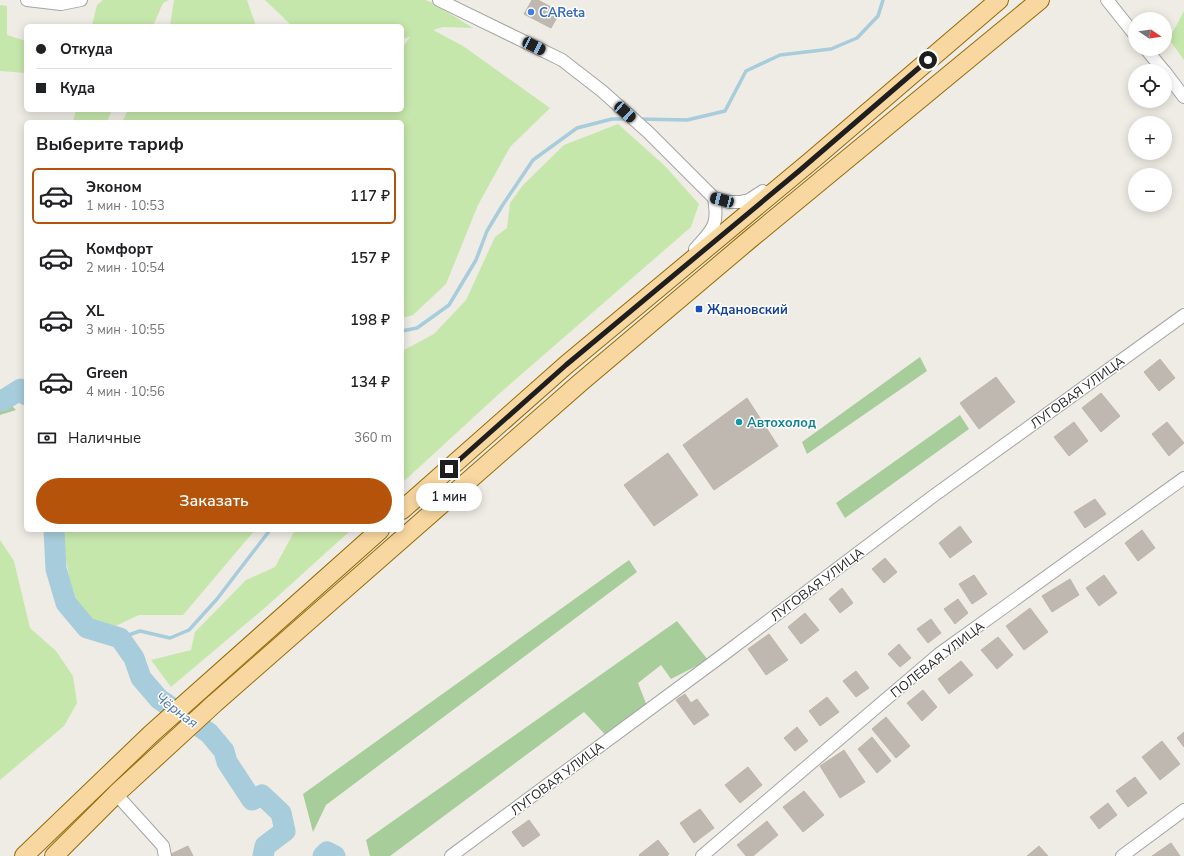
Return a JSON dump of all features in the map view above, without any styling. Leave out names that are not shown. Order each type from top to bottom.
[{"type":"main road","points":[[404,508],[566,365],[811,161],[999,0]]},
{"type":"main road","points":[[54,856],[116,794],[215,703],[581,382],[1040,0]]},
{"type":"main road","points":[[24,856],[151,734],[378,532]]},
{"type":"street","points":[[27,0],[61,4],[81,0]]},
{"type":"street","points":[[439,0],[562,60],[602,91],[648,132],[714,198],[730,202],[749,200],[811,161]]},
{"type":"street","points":[[1107,0],[1128,26]]},
{"type":"street","points":[[1151,56],[1158,64]]},
{"type":"street","points":[[1172,82],[1184,97]]},
{"type":"street","points":[[667,280],[712,230],[716,212],[714,198]]},
{"type":"street","name":"ЛУГОВАЯ УЛИЦА","points":[[451,856],[723,655],[932,497],[1184,314]]},
{"type":"street","name":"ПОЛЕВАЯ УЛИЦА","points":[[702,856],[939,654],[1184,478]]},
{"type":"street","points":[[116,794],[163,846],[165,856]]},
{"type":"street","points":[[1122,856],[1184,810]]},
{"type":"green space","points":[[103,0],[169,0],[163,3],[154,24],[92,24],[97,5]]},
{"type":"green space","points":[[174,0],[247,0],[255,24],[170,24]]},
{"type":"green space","points":[[265,0],[425,0],[433,3],[473,28],[443,27],[433,30],[463,46],[550,108],[510,147],[478,205],[446,284],[413,315],[404,317],[404,120],[123,120],[127,112],[404,112],[404,45],[410,37],[404,38],[404,24],[290,24]]},
{"type":"green space","points":[[0,5],[7,6],[7,35],[24,40],[24,73],[0,71]]},
{"type":"green space","points":[[1184,11],[1184,60],[1172,43],[1172,33]]},
{"type":"green space","points":[[76,112],[111,112],[108,120],[74,120]]},
{"type":"green space","points":[[618,124],[665,166],[699,204],[691,227],[500,393],[404,481],[404,350],[434,334],[466,300],[495,237],[507,228],[510,203],[523,185],[564,145]]},
{"type":"green space","points":[[920,357],[927,371],[807,454],[802,442]]},
{"type":"green space","points":[[0,394],[16,410],[0,415]]},
{"type":"green space","points":[[960,415],[969,429],[845,518],[836,503]]},
{"type":"green space","points":[[61,532],[253,532],[183,615],[139,615],[109,629],[83,620],[70,582]]},
{"type":"green space","points":[[294,532],[349,532],[267,606],[171,687],[151,660],[191,650],[195,632],[246,580],[275,567]]},
{"type":"green space","points":[[0,540],[14,561],[30,628],[56,651],[73,676],[77,703],[64,726],[0,780]]},
{"type":"green space","points":[[629,560],[637,572],[326,805],[313,832],[303,794]]},
{"type":"green space","points":[[677,621],[708,660],[671,679],[661,665],[638,683],[651,716],[613,743],[584,712],[390,856],[370,856],[366,840]]},
{"type":"building","points":[[532,0],[538,0],[560,12],[551,28],[524,14]]},
{"type":"building","points":[[1160,359],[1175,378],[1159,391],[1144,372]]},
{"type":"building","points":[[996,377],[1015,402],[979,429],[960,403]]},
{"type":"building","points":[[1101,393],[1120,416],[1101,432],[1082,408]]},
{"type":"building","name":"Автохолод","points":[[747,398],[778,446],[714,490],[683,445]]},
{"type":"building","points":[[1074,422],[1088,441],[1069,456],[1054,437]]},
{"type":"building","points":[[1167,422],[1184,443],[1169,456],[1152,434]]},
{"type":"building","points":[[668,453],[698,495],[654,526],[624,485]]},
{"type":"building","points":[[1095,499],[1106,514],[1085,528],[1074,512]]},
{"type":"building","points":[[960,526],[972,542],[950,558],[939,543]]},
{"type":"building","points":[[1142,530],[1155,548],[1138,561],[1125,543]]},
{"type":"building","points":[[885,558],[897,572],[884,583],[872,569]]},
{"type":"building","points":[[974,575],[987,594],[972,604],[959,584]]},
{"type":"building","points":[[1104,575],[1117,593],[1099,606],[1086,588]]},
{"type":"building","points":[[1070,579],[1079,595],[1052,612],[1042,596]]},
{"type":"building","points":[[842,588],[853,603],[840,613],[829,599]]},
{"type":"building","points":[[958,599],[968,613],[955,624],[944,609]]},
{"type":"building","points":[[1030,608],[1048,632],[1024,650],[1006,626]]},
{"type":"building","points":[[805,613],[819,630],[801,644],[788,627]]},
{"type":"building","points":[[931,619],[941,633],[928,643],[917,629]]},
{"type":"building","points":[[769,634],[788,660],[766,675],[748,649]]},
{"type":"building","points":[[998,637],[1013,655],[997,669],[981,650]]},
{"type":"building","points":[[899,644],[911,658],[900,667],[888,654]]},
{"type":"building","points":[[961,661],[973,675],[949,694],[938,679]]},
{"type":"building","points":[[856,671],[869,688],[856,697],[843,681]]},
{"type":"building","points":[[923,690],[937,707],[922,721],[907,703]]},
{"type":"building","points":[[685,694],[691,703],[697,699],[709,715],[694,725],[676,700]]},
{"type":"building","points":[[827,697],[839,712],[820,726],[809,711]]},
{"type":"building","points":[[886,717],[910,746],[896,758],[872,729]]},
{"type":"building","points":[[797,727],[808,741],[795,751],[784,738]]},
{"type":"building","points":[[1184,732],[1184,747],[1177,738]]},
{"type":"building","points":[[872,737],[891,761],[877,773],[858,749]]},
{"type":"building","points":[[1162,741],[1180,764],[1160,780],[1142,757]]},
{"type":"building","points":[[844,750],[865,782],[840,798],[820,766]]},
{"type":"building","points":[[748,767],[762,785],[740,803],[725,785]]},
{"type":"building","points":[[1135,777],[1147,793],[1128,807],[1116,791]]},
{"type":"building","points":[[804,791],[824,815],[803,832],[783,807]]},
{"type":"building","points":[[1108,803],[1117,815],[1099,829],[1090,817]]},
{"type":"building","points":[[700,809],[714,828],[694,843],[680,823]]},
{"type":"building","points":[[529,820],[540,835],[523,847],[512,832]]},
{"type":"building","points":[[767,821],[778,835],[753,856],[746,856],[737,845]]},
{"type":"building","points":[[658,840],[669,854],[667,856],[639,855]]},
{"type":"building","points":[[1171,843],[1180,856],[1152,856]]},
{"type":"building","points":[[188,846],[193,856],[169,855]]},
{"type":"building","points":[[1039,846],[1048,856],[1027,856]]},
{"type":"waterway","points":[[639,119],[687,120],[725,111],[746,71],[780,55],[831,49],[857,38],[878,16],[883,0]]},
{"type":"waterway","points":[[404,331],[417,328],[449,305],[476,260],[487,231],[533,160],[577,128],[612,119],[629,119]]},
{"type":"waterway","name":"Чёрная","points":[[0,400],[2,401],[21,389],[24,393]]},
{"type":"waterway","name":"Чёрная","points":[[54,532],[56,569],[66,603],[87,628],[120,638],[134,658],[141,678],[159,699],[209,733],[224,751],[227,762],[252,800],[262,795],[281,813],[285,831],[265,846],[263,856]]},
{"type":"waterway","points":[[120,638],[140,631],[170,638],[189,630],[217,599],[268,532]]},
{"type":"waterway","name":"Чёрная","points":[[323,856],[327,852],[335,856]]},
{"type":"place","name":"CAReta","points":[[531,12]]},
{"type":"place","name":"Ждановский","points":[[699,309]]},
{"type":"place","name":"Автохолод","points":[[739,422]]},
{"type":"route","points":[[449,469],[566,365],[799,171],[928,60]]}]
